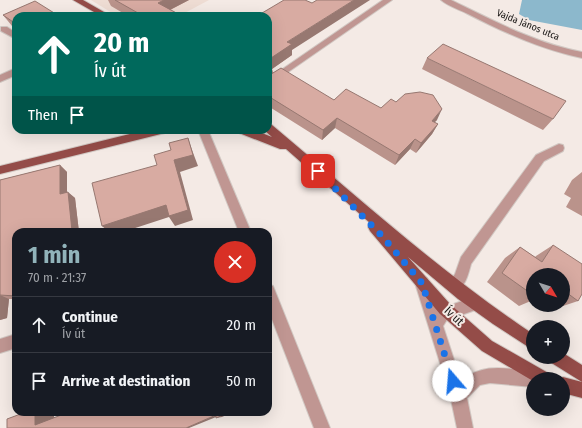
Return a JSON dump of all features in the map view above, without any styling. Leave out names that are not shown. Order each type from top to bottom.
[{"type":"main road","points":[[77,0],[100,12]]},
{"type":"main road","name":"Ív út","points":[[272,131],[454,286],[526,338]]},
{"type":"main road","points":[[0,170],[145,134]]},
{"type":"main road","points":[[254,134],[294,150]]},
{"type":"main road","name":"Ív út","points":[[330,182],[382,236],[445,309],[486,346],[532,372]]},
{"type":"main road","points":[[566,364],[582,374]]},
{"type":"main road","points":[[570,387],[582,390]]},
{"type":"street","points":[[272,80],[388,0]]},
{"type":"street","name":"Vajda János utca","points":[[445,0],[507,30],[536,42],[568,53],[582,55]]},
{"type":"street","points":[[4,29],[12,34]]},
{"type":"street","points":[[0,79],[12,72]]},
{"type":"street","points":[[205,134],[243,228]]},
{"type":"street","points":[[454,286],[466,261],[540,158],[559,148]]},
{"type":"street","points":[[422,283],[434,326],[458,395],[465,428]]},
{"type":"street","points":[[272,301],[322,428]]},
{"type":"street","points":[[434,326],[445,309],[450,312],[476,303]]},
{"type":"street","points":[[0,346],[12,342]]},
{"type":"street","points":[[458,395],[476,379],[490,375],[526,378]]},
{"type":"shaded area","points":[[91,0],[209,0],[186,12],[110,12]]},
{"type":"water","points":[[522,0],[582,0],[582,30],[529,20],[519,14]]},
{"type":"building","points":[[115,0],[164,0],[158,3],[175,12],[136,12]]},
{"type":"building","points":[[284,0],[305,0],[312,3],[317,0],[354,0],[287,42],[292,44],[272,57],[272,12],[264,12]]},
{"type":"building","points":[[35,1],[53,12],[12,12],[12,21],[3,15]]},
{"type":"building","points":[[443,44],[566,101],[553,119],[427,58]]},
{"type":"building","points":[[281,68],[334,100],[346,89],[381,108],[391,99],[396,102],[405,94],[420,92],[433,95],[442,109],[432,121],[438,124],[421,143],[415,139],[399,155],[337,118],[323,130],[272,98],[272,74]]},
{"type":"building","points":[[188,138],[193,155],[174,160],[188,210],[169,216],[166,205],[102,226],[92,183],[157,165],[154,155],[171,150],[169,143]]},
{"type":"building","points":[[60,165],[60,194],[68,192],[72,228],[12,228],[12,296],[0,295],[0,180]]},
{"type":"building","points":[[553,245],[582,264],[582,294],[578,301],[570,295],[570,268],[526,268],[526,290],[502,273],[520,247],[542,262]]},
{"type":"building","points":[[15,416],[35,416],[35,425],[59,416],[214,416],[186,428],[7,428],[7,419]]},
{"type":"route","points":[[318,171],[382,236],[422,283],[434,326],[453,381]]}]
